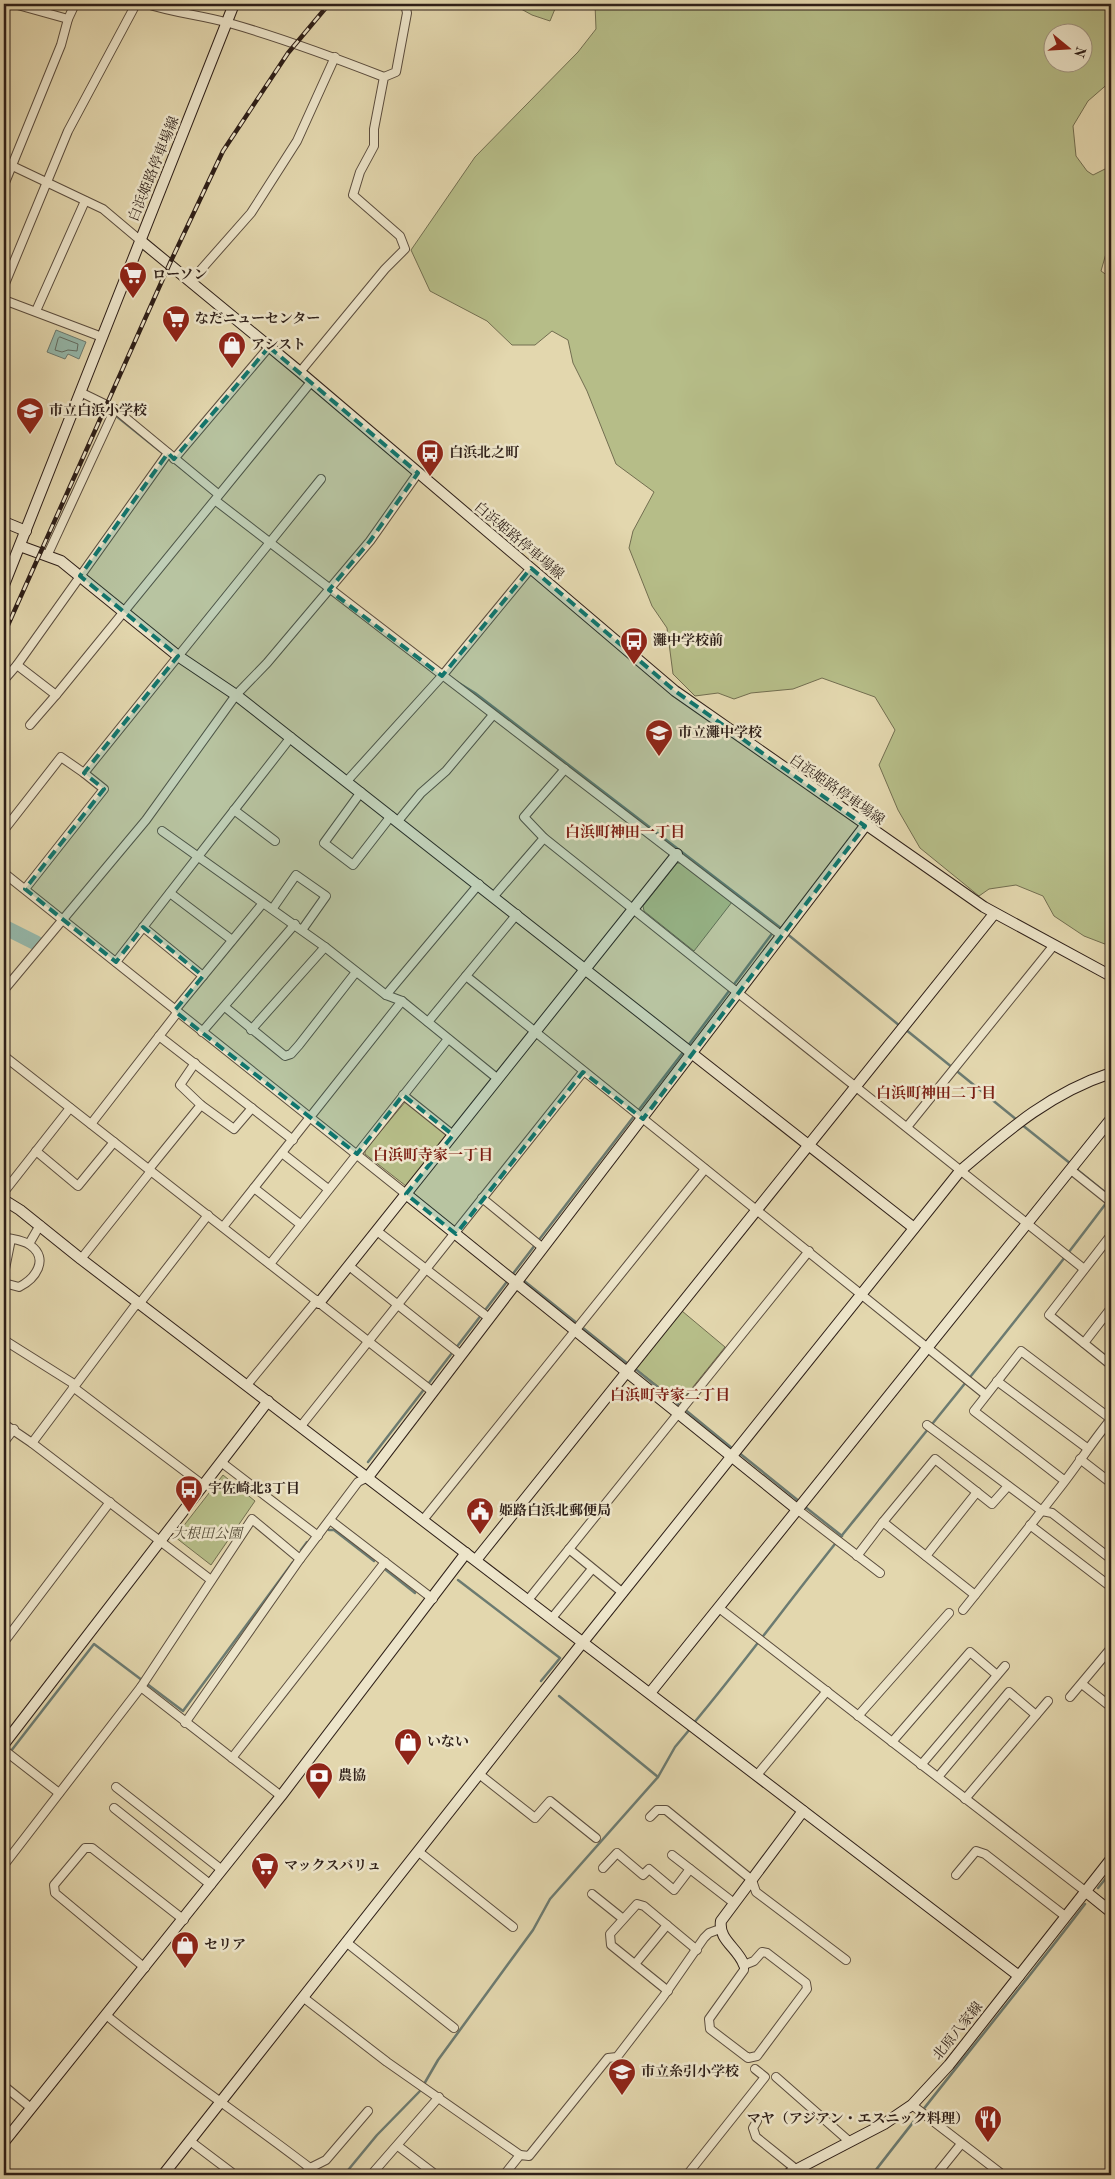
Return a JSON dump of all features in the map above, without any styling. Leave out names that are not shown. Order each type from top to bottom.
[{"type":"street","points":[[14,4],[68,19]]},
{"type":"street","points":[[4,184],[61,45],[68,19],[75,4]]},
{"type":"street","points":[[4,286],[68,131],[136,4]]},
{"type":"street","points":[[147,4],[167,11],[227,22],[335,57],[384,77],[396,72],[407,13],[406,4]]},
{"type":"street","name":"白浜姫路停車場線","points":[[234,4],[141,240],[300,372],[675,691],[865,826],[994,914],[1111,976]]},
{"type":"street","points":[[191,281],[251,213],[297,141],[335,57]]},
{"type":"street","points":[[300,372],[385,269],[405,249],[400,236],[354,194],[360,172],[374,146],[374,129],[384,77]]},
{"type":"street","points":[[4,162],[103,209],[141,240],[4,585]]},
{"type":"street","points":[[36,311],[85,201]]},
{"type":"street","points":[[4,300],[102,337]]},
{"type":"street","points":[[4,680],[171,456],[269,347]]},
{"type":"street","points":[[30,726],[311,382]]},
{"type":"street","points":[[80,392],[115,409],[270,544],[329,590],[444,673],[493,715],[772,928],[785,933]]},
{"type":"street","points":[[47,556],[115,409]]},
{"type":"street","points":[[4,990],[146,820],[236,695],[267,664],[370,541],[418,473]]},
{"type":"street","points":[[84,773],[321,479]]},
{"type":"street","points":[[4,522],[26,530]]},
{"type":"street","points":[[20,546],[61,561],[178,656],[236,695],[479,884],[807,1146],[914,1228]]},
{"type":"street","points":[[347,782],[444,673],[530,568]]},
{"type":"street","points":[[17,665],[56,696]]},
{"type":"street","points":[[361,792],[324,843],[352,865],[421,793],[446,771],[493,715]]},
{"type":"street","points":[[116,962],[291,737]]},
{"type":"street","points":[[4,830],[61,757],[104,789],[24,889]]},
{"type":"street","points":[[565,769],[524,817],[544,838],[1084,1269]]},
{"type":"street","points":[[234,810],[274,841]]},
{"type":"street","points":[[185,1723],[300,1559],[358,1482],[368,1477],[865,826]]},
{"type":"street","points":[[162,831],[263,904],[273,908],[295,924],[386,996],[402,1001],[498,1079]]},
{"type":"street","points":[[494,896],[544,838]]},
{"type":"street","points":[[247,1385],[349,1266],[677,854]]},
{"type":"street","points":[[4,873],[357,1154],[798,1510],[880,1573]]},
{"type":"street","points":[[273,908],[296,875],[326,896],[302,930]]},
{"type":"street","points":[[386,996],[479,884]]},
{"type":"street","points":[[170,893],[232,940]]},
{"type":"street","points":[[91,1124],[203,976],[263,904]]},
{"type":"street","points":[[428,1022],[516,914]]},
{"type":"street","points":[[476,1560],[994,914]]},
{"type":"street","points":[[202,1032],[295,924]]},
{"type":"street","points":[[143,927],[203,976]]},
{"type":"street","points":[[907,1127],[1054,945]]},
{"type":"street","points":[[251,1030],[325,947]]},
{"type":"street","points":[[225,1007],[251,1030],[286,1056],[291,1054],[356,972]]},
{"type":"street","points":[[466,976],[534,1033],[757,1209],[986,1395]]},
{"type":"street","points":[[223,1227],[402,1001]]},
{"type":"street","points":[[159,1036],[293,1140]]},
{"type":"street","points":[[270,1264],[448,1039]]},
{"type":"street","points":[[4,1056],[433,1392]]},
{"type":"street","points":[[195,1063],[180,1085],[201,1105],[234,1129],[252,1108]]},
{"type":"street","points":[[301,1426],[425,1270],[456,1234],[482,1198],[583,1072]]},
{"type":"street","points":[[163,2175],[583,1642],[960,1171],[1019,1121],[1085,1082],[1111,1073]]},
{"type":"street","points":[[403,1096],[453,1135]]},
{"type":"street","points":[[81,1259],[201,1105]]},
{"type":"street","points":[[4,1192],[70,1108]]},
{"type":"street","points":[[650,1693],[1111,1119]]},
{"type":"street","points":[[36,1152],[78,1186],[114,1142]]},
{"type":"street","points":[[282,1153],[328,1189]]},
{"type":"street","points":[[423,1520],[706,1169]]},
{"type":"street","points":[[1071,1170],[1110,1201]]},
{"type":"street","points":[[254,1188],[300,1224]]},
{"type":"street","points":[[482,1198],[543,1248]]},
{"type":"street","points":[[4,1200],[1019,1976]]},
{"type":"street","points":[[32,1443],[134,1307],[140,1303],[208,1216]]},
{"type":"street","points":[[29,1244],[40,1226]]},
{"type":"street","points":[[377,1231],[425,1270],[490,1318]]},
{"type":"street","points":[[1111,1235],[1049,1314],[1111,1365]]},
{"type":"street","points":[[4,1274],[7,1238],[29,1244],[37,1253],[38,1273],[30,1281],[19,1287],[4,1283]]},
{"type":"street","points":[[528,1600],[808,1251]]},
{"type":"street","points":[[349,1266],[461,1355]]},
{"type":"street","points":[[1084,1343],[1111,1308]]},
{"type":"street","points":[[4,1340],[74,1386],[203,1486]]},
{"type":"street","points":[[963,1610],[1042,1511],[1065,1481],[1087,1448],[1111,1419],[1021,1350],[974,1411],[1065,1481]]},
{"type":"street","points":[[997,1381],[1087,1448]]},
{"type":"street","points":[[4,1744],[268,1401]]},
{"type":"street","points":[[4,1424],[14,1429],[211,1580]]},
{"type":"street","points":[[927,1425],[1042,1511],[1052,1513],[1111,1559]]},
{"type":"street","points":[[4,1442],[14,1429]]},
{"type":"street","points":[[857,1556],[935,1458],[992,1504],[1008,1486]]},
{"type":"street","points":[[1080,1459],[1111,1483]]},
{"type":"street","points":[[221,1462],[318,1536]]},
{"type":"street","points":[[926,1556],[977,1492]]},
{"type":"street","points":[[4,1642],[110,1502]]},
{"type":"street","points":[[4,1865],[140,1687],[252,1519],[300,1559]]},
{"type":"street","points":[[330,1520],[433,1599]]},
{"type":"street","points":[[883,1522],[975,1595]]},
{"type":"street","points":[[1030,1525],[1111,1587]]},
{"type":"street","points":[[569,1549],[623,1593]]},
{"type":"street","points":[[4,2142],[184,1920],[433,1599],[466,1553]]},
{"type":"street","points":[[232,1758],[385,1562]]},
{"type":"street","points":[[552,1618],[592,1569]]},
{"type":"street","points":[[719,1608],[1111,1912]]},
{"type":"street","points":[[858,1716],[949,1613]]},
{"type":"street","points":[[1070,1697],[1111,1648]]},
{"type":"street","points":[[892,1742],[970,1652],[997,1675]]},
{"type":"street","points":[[921,1764],[1005,1666]]},
{"type":"street","points":[[1082,1684],[1111,1707]]},
{"type":"street","points":[[140,1687],[281,1796]]},
{"type":"street","points":[[757,1775],[827,1692]]},
{"type":"street","points":[[938,1777],[1009,1692],[1036,1715]]},
{"type":"street","points":[[965,1799],[1048,1701]]},
{"type":"street","points":[[4,1750],[59,1793]]},
{"type":"street","points":[[479,1774],[535,1818],[550,1801],[596,1838]]},
{"type":"street","points":[[116,1787],[222,1870]]},
{"type":"street","points":[[114,1808],[211,1885]]},
{"type":"street","points":[[650,1817],[657,1810],[666,1810],[752,1880],[756,1892],[846,1960]]},
{"type":"street","points":[[744,1965],[754,1961],[762,1952],[767,1953],[806,1982],[807,1989],[757,2056],[748,2058],[710,2029],[709,2019],[744,1970],[742,1957],[723,1937],[720,1929],[721,1921],[803,1810]]},
{"type":"street","points":[[145,1968],[55,1893],[54,1885],[85,1848],[92,1848],[184,1920]]},
{"type":"street","points":[[956,1875],[976,1851],[985,1854],[1065,1916]]},
{"type":"street","points":[[419,1852],[513,1927]]},
{"type":"street","points":[[603,1868],[617,1853],[643,1875],[649,1869],[674,1890],[690,1869]]},
{"type":"street","points":[[672,1855],[734,1903]]},
{"type":"street","name":"北原八家線","points":[[786,2175],[884,2124],[912,2105],[949,2065],[1065,1916],[1110,1862]]},
{"type":"street","points":[[592,1894],[622,1918]]},
{"type":"street","points":[[668,1991],[611,1945],[610,1934],[622,1918],[637,1904],[644,1906],[697,1950]]},
{"type":"street","points":[[635,1964],[667,1925]]},
{"type":"street","points":[[304,1998],[387,2062],[520,2155],[529,2156],[608,2058],[616,2057],[668,1991],[709,1932],[720,1929]]},
{"type":"street","points":[[346,1942],[454,2028]]},
{"type":"street","points":[[106,2015],[156,2056],[219,2102],[229,2106],[310,2168]]},
{"type":"street","points":[[686,2175],[765,2077],[755,2069]]},
{"type":"street","points":[[776,2077],[850,2142]]},
{"type":"street","points":[[4,2086],[31,2108]]},
{"type":"street","points":[[371,2175],[439,2097]]},
{"type":"street","points":[[912,2105],[1003,2175]]},
{"type":"street","points":[[303,2175],[310,2168],[326,2160],[368,2111]]},
{"type":"street","points":[[757,2121],[753,2128],[756,2137],[797,2170]]},
{"type":"street","points":[[190,2140],[235,2175]]},
{"type":"street","points":[[936,2175],[961,2144]]},
{"type":"street","points":[[398,2146],[436,2175]]},
{"type":"street","points":[[504,2175],[520,2155]]},
{"type":"highlighted area","points":[[269,347],[418,473],[370,541],[329,590],[442,676],[531,568],[675,691],[865,826],[643,1119],[583,1072],[456,1234],[406,1194],[453,1135],[403,1095],[357,1154],[177,1013],[175,1010],[203,976],[143,927],[116,962],[25,889],[104,789],[84,773],[178,656],[80,576],[168,453],[174,459]]},
{"type":"green space","points":[[512,4],[557,4],[550,21],[532,15]]},
{"type":"green space","points":[[595,4],[1111,4],[1111,81],[1088,101],[1073,126],[1076,156],[1087,171],[1093,175],[1111,166],[1111,236],[1101,271],[1111,278],[1110,946],[1084,936],[1054,916],[1043,896],[1016,885],[989,889],[979,896],[920,848],[898,810],[879,765],[895,730],[875,697],[822,678],[793,689],[751,693],[734,699],[718,693],[695,696],[673,674],[667,628],[652,606],[629,548],[633,531],[654,492],[616,464],[587,391],[573,363],[568,340],[552,331],[535,345],[512,345],[487,321],[430,291],[411,250],[475,157],[578,52],[596,29]]},
{"type":"green space","points":[[677,863],[683,863],[732,902],[694,951],[644,911],[643,906]]},
{"type":"green space","points":[[406,1101],[449,1134],[406,1186],[365,1154],[365,1150]]},
{"type":"green space","points":[[682,1311],[725,1347],[680,1403],[636,1369]]},
{"type":"green space","name":"大根田公園","points":[[223,1475],[255,1501],[211,1565],[175,1537]]},
{"type":"water","points":[[56,330],[86,342],[79,359],[68,354],[65,359],[47,352]]},
{"type":"waterway","points":[[115,415],[201,484]]},
{"type":"waterway","points":[[454,680],[475,693],[782,929]]},
{"type":"waterway","points":[[4,927],[36,943]]},
{"type":"waterway","points":[[687,1047],[774,931]]},
{"type":"waterway","points":[[786,933],[900,1026]]},
{"type":"waterway","points":[[905,1029],[1017,1120]]},
{"type":"waterway","points":[[512,1275],[684,1051]]},
{"type":"waterway","points":[[1021,1124],[1071,1164]]},
{"type":"waterway","points":[[1075,1168],[1111,1197]]},
{"type":"waterway","points":[[693,1724],[1010,1328],[1107,1202]]},
{"type":"waterway","points":[[368,1462],[509,1279]]},
{"type":"waterway","points":[[523,1280],[628,1364]]},
{"type":"waterway","points":[[633,1367],[733,1449]]},
{"type":"waterway","points":[[738,1452],[800,1502]]},
{"type":"waterway","points":[[804,1506],[842,1536]]},
{"type":"waterway","points":[[329,1530],[334,1530],[374,1561]]},
{"type":"waterway","points":[[301,1550],[307,1542]]},
{"type":"waterway","points":[[4,1760],[94,1644],[183,1711],[293,1562]]},
{"type":"waterway","points":[[386,1570],[415,1593]]},
{"type":"waterway","points":[[458,1580],[560,1658],[541,1681]]},
{"type":"waterway","points":[[559,1696],[658,1777]]},
{"type":"waterway","points":[[344,2175],[377,2135],[420,2091],[438,2060],[533,1930],[550,1899],[658,1777],[675,1747],[690,1729]]},
{"type":"waterway","points":[[1098,1888],[1111,1872]]},
{"type":"waterway","points":[[872,2175],[1085,1904]]},
{"type":"railway","points":[[4,634],[170,263],[223,151],[288,53],[329,4]]},
{"type":"place","name":"ローソン","points":[[133,299]]},
{"type":"place","name":"なだニューセンター","points":[[176,343]]},
{"type":"place","name":"アシスト","points":[[232,369]]},
{"type":"place","name":"市立白浜小学校","points":[[30,435]]},
{"type":"place","name":"白浜北之町","points":[[430,477]]},
{"type":"place","name":"灘中学校前","points":[[634,665]]},
{"type":"place","name":"市立灘中学校","points":[[659,757]]},
{"type":"place","name":"宇佐崎北3丁目","points":[[189,1513]]},
{"type":"place","name":"姫路白浜北郵便局","points":[[480,1535]]},
{"type":"place","name":"いない","points":[[408,1766]]},
{"type":"place","name":"農協","points":[[319,1800]]},
{"type":"place","name":"マックスバリュ","points":[[265,1890]]},
{"type":"place","name":"セリア","points":[[185,1969]]},
{"type":"place","name":"市立糸引小学校","points":[[622,2096]]},
{"type":"place","name":"マヤ（アジアン・エスニック料理）","points":[[988,2143]]},
{"type":"district","name":"白浜町神田一丁目","points":[[625,833]]},
{"type":"district","name":"白浜町神田二丁目","points":[[936,1094]]},
{"type":"district","name":"白浜町寺家一丁目","points":[[433,1156]]},
{"type":"district","name":"白浜町寺家二丁目","points":[[670,1396]]}]
